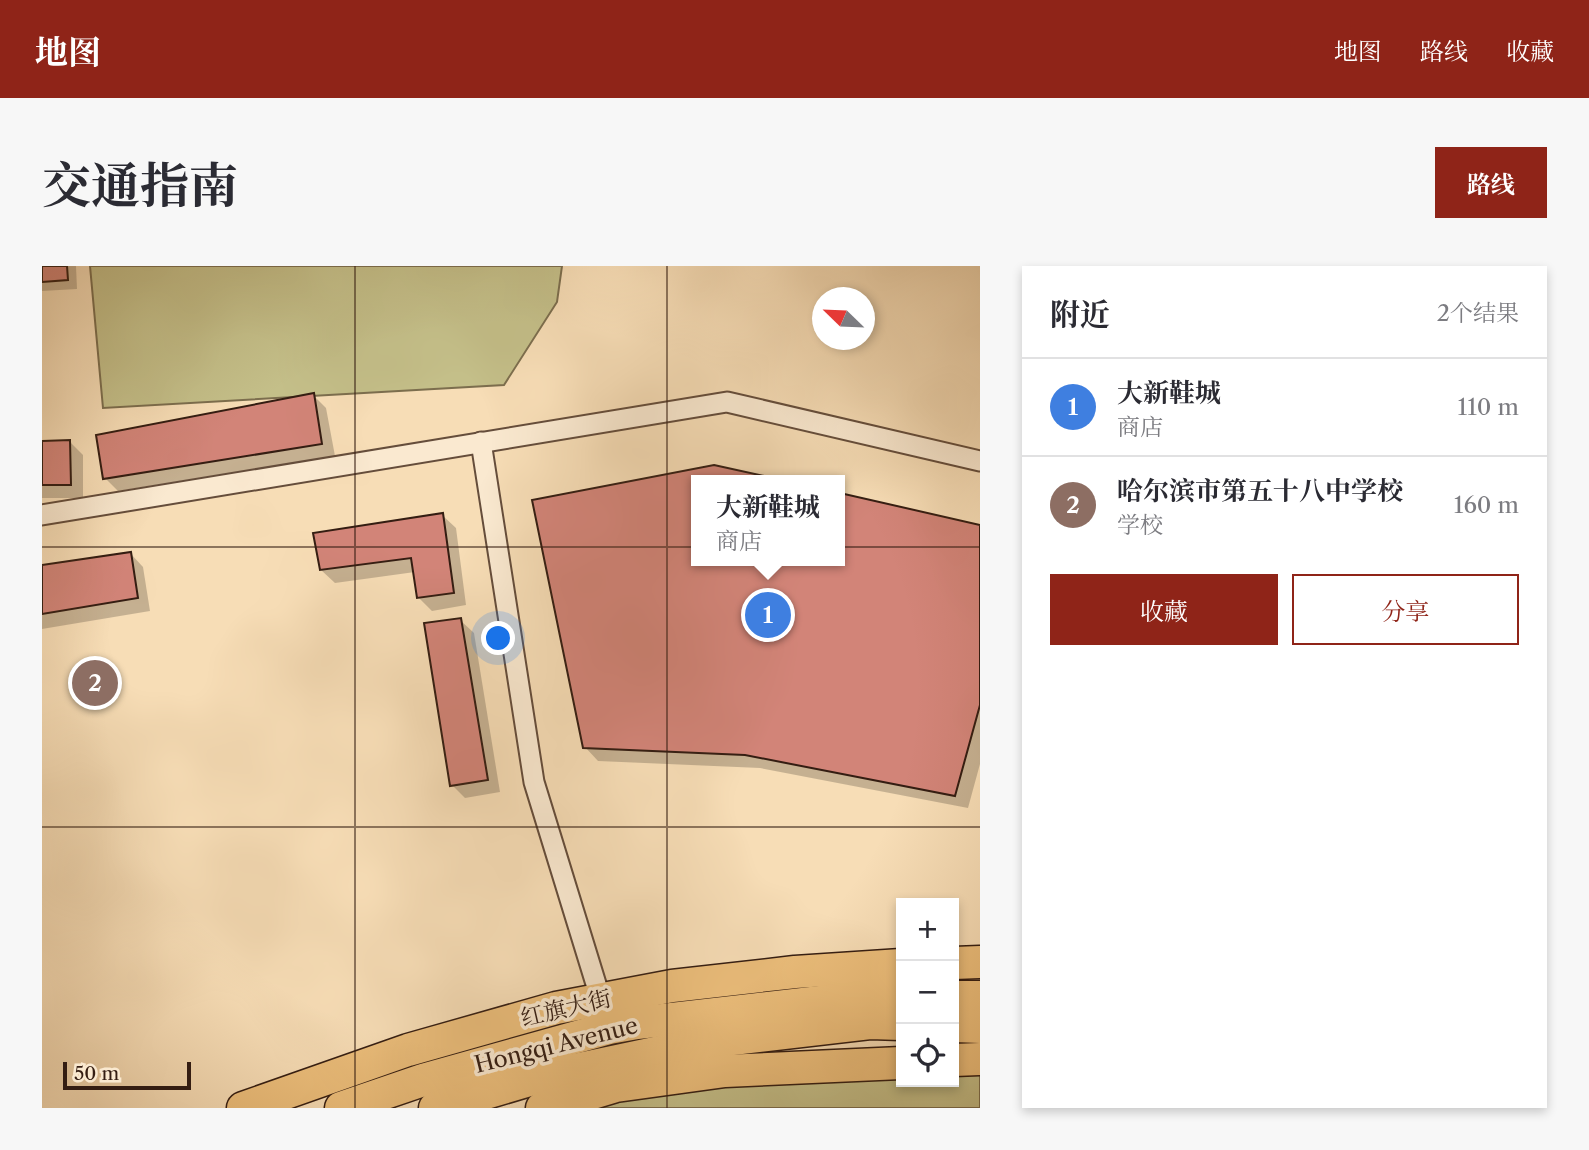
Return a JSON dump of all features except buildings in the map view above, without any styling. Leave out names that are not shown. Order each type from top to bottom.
[{"type":"main road","points":[[959,962],[980,962]]},
{"type":"main road","name":"红旗大街","points":[[243,1108],[408,1050],[556,1008],[605,1014],[672,986],[795,972],[896,965]]},
{"type":"main road","name":"Hongqi Avenue","points":[[341,1108],[605,1014],[637,1023],[864,997],[896,997]]},
{"type":"main road","points":[[959,997],[980,997]]},
{"type":"main road","name":"Hongqi Avenue","points":[[435,1108],[533,1079],[707,1042],[870,1023],[896,1024]]},
{"type":"main road","points":[[959,1026],[980,1027]]},
{"type":"main road","points":[[959,1060],[980,1059]]},
{"type":"main road","points":[[542,1108],[617,1086],[725,1071],[896,1063]]},
{"type":"street","points":[[42,515],[727,402],[980,461]]},
{"type":"street","points":[[481,442],[534,782],[605,1014]]},
{"type":"shaded area","points":[[90,266],[562,266],[557,302],[504,385],[103,408]]},
{"type":"shaded area","points":[[980,1057],[980,1108],[556,1108],[896,1059],[896,1087],[959,1087],[959,1058]]},
{"type":"place","name":"大新鞋城","points":[[768,615]]},
{"type":"place","name":"哈尔滨市第五十八中学校","points":[[95,683]]}]
